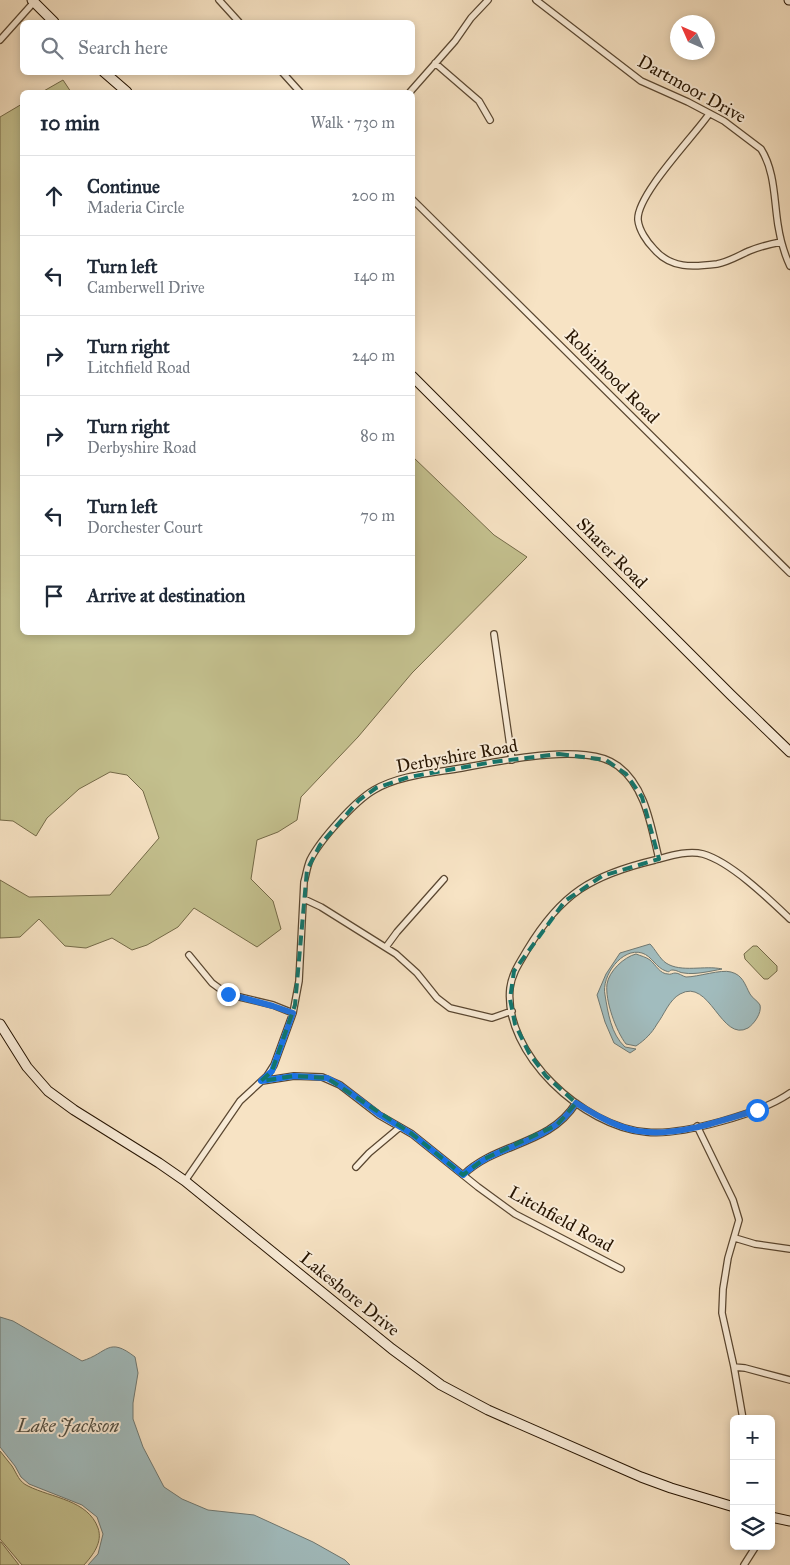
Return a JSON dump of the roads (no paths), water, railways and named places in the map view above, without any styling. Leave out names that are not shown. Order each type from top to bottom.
[{"type":"street","points":[[219,0],[237,20]]},
{"type":"street","points":[[412,90],[488,0]]},
{"type":"street","name":"Dartmoor Drive","points":[[536,0],[641,81],[688,102],[734,128],[753,142],[765,155],[771,173],[781,242],[790,266]]},
{"type":"street","points":[[0,40],[33,1],[52,20]]},
{"type":"street","points":[[435,64],[479,101],[490,120]]},
{"type":"street","points":[[107,75],[125,90]]},
{"type":"street","points":[[285,75],[298,90]]},
{"type":"street","points":[[709,114],[672,159],[639,210],[638,220],[645,236],[659,255],[666,261],[674,264],[695,265],[718,264],[767,245],[781,242]]},
{"type":"street","name":"Robinhood Road","points":[[415,202],[790,573]]},
{"type":"street","name":"Sharer Road","points":[[415,379],[790,752]]},
{"type":"street","points":[[494,634],[512,760]]},
{"type":"street","name":"Derbyshire Road","points":[[261,1081],[272,1071],[293,1013],[300,982],[304,882],[310,859],[346,814],[368,793],[386,784],[409,778],[512,760],[559,754],[586,754],[606,760],[620,767],[642,797],[659,859]]},
{"type":"street","points":[[790,919],[762,893],[716,859],[693,853],[659,859],[602,876],[564,901],[532,942],[514,971],[510,988],[515,1024],[538,1067],[558,1089],[576,1103],[603,1118],[639,1131],[678,1131],[757,1110],[790,1092]]},
{"type":"street","points":[[386,947],[444,879]]},
{"type":"street","points":[[304,899],[321,907],[386,947],[410,967],[438,998],[450,1008],[492,1018],[512,1011]]},
{"type":"street","points":[[784,914],[790,908]]},
{"type":"street","points":[[189,955],[212,983],[228,994],[293,1013]]},
{"type":"street","name":"Lakeshore Drive","points":[[0,1024],[27,1067],[48,1091],[74,1110],[185,1181],[392,1350],[441,1385],[522,1425],[641,1477],[730,1506]]},
{"type":"street","name":"Litchfield Road","points":[[261,1081],[294,1076],[327,1078],[340,1085],[380,1115],[412,1134],[515,1214],[621,1269]]},
{"type":"street","points":[[185,1181],[240,1101],[261,1081]]},
{"type":"street","points":[[463,1175],[484,1159],[552,1129],[564,1119],[576,1103]]},
{"type":"street","points":[[697,1126],[739,1220],[728,1258],[722,1303],[724,1326],[734,1367],[742,1415]]},
{"type":"street","points":[[356,1167],[369,1153],[400,1127]]},
{"type":"street","points":[[735,1238],[755,1244],[790,1249]]},
{"type":"street","points":[[734,1367],[745,1368],[790,1380]]},
{"type":"street","points":[[775,1519],[790,1521]]},
{"type":"street","points":[[744,1565],[753,1550]]},
{"type":"water","points":[[650,944],[666,963],[672,966],[679,968],[722,969],[693,974],[673,970],[668,972],[659,967],[649,957],[635,952],[627,954],[620,959],[614,965],[606,980],[605,995],[607,1009],[616,1036],[625,1047],[636,1049],[630,1053],[614,1043],[597,995],[606,974],[620,953]]},
{"type":"water","points":[[636,954],[650,960],[665,974],[676,973],[686,977],[727,971],[735,973],[741,978],[751,995],[760,1005],[757,1018],[748,1028],[739,1030],[730,1027],[708,1001],[699,994],[690,991],[680,994],[673,1000],[653,1030],[636,1046],[626,1044],[612,1015],[607,984],[608,979],[618,965]]},
{"type":"water","name":"Lake Jackson","points":[[0,1317],[13,1321],[82,1361],[113,1347],[126,1351],[135,1357],[138,1373],[133,1403],[133,1419],[143,1447],[164,1487],[182,1499],[208,1510],[254,1515],[313,1542],[345,1560],[350,1565],[88,1565],[98,1554],[103,1534],[97,1517],[82,1505],[29,1484],[21,1477],[0,1447]]}]
